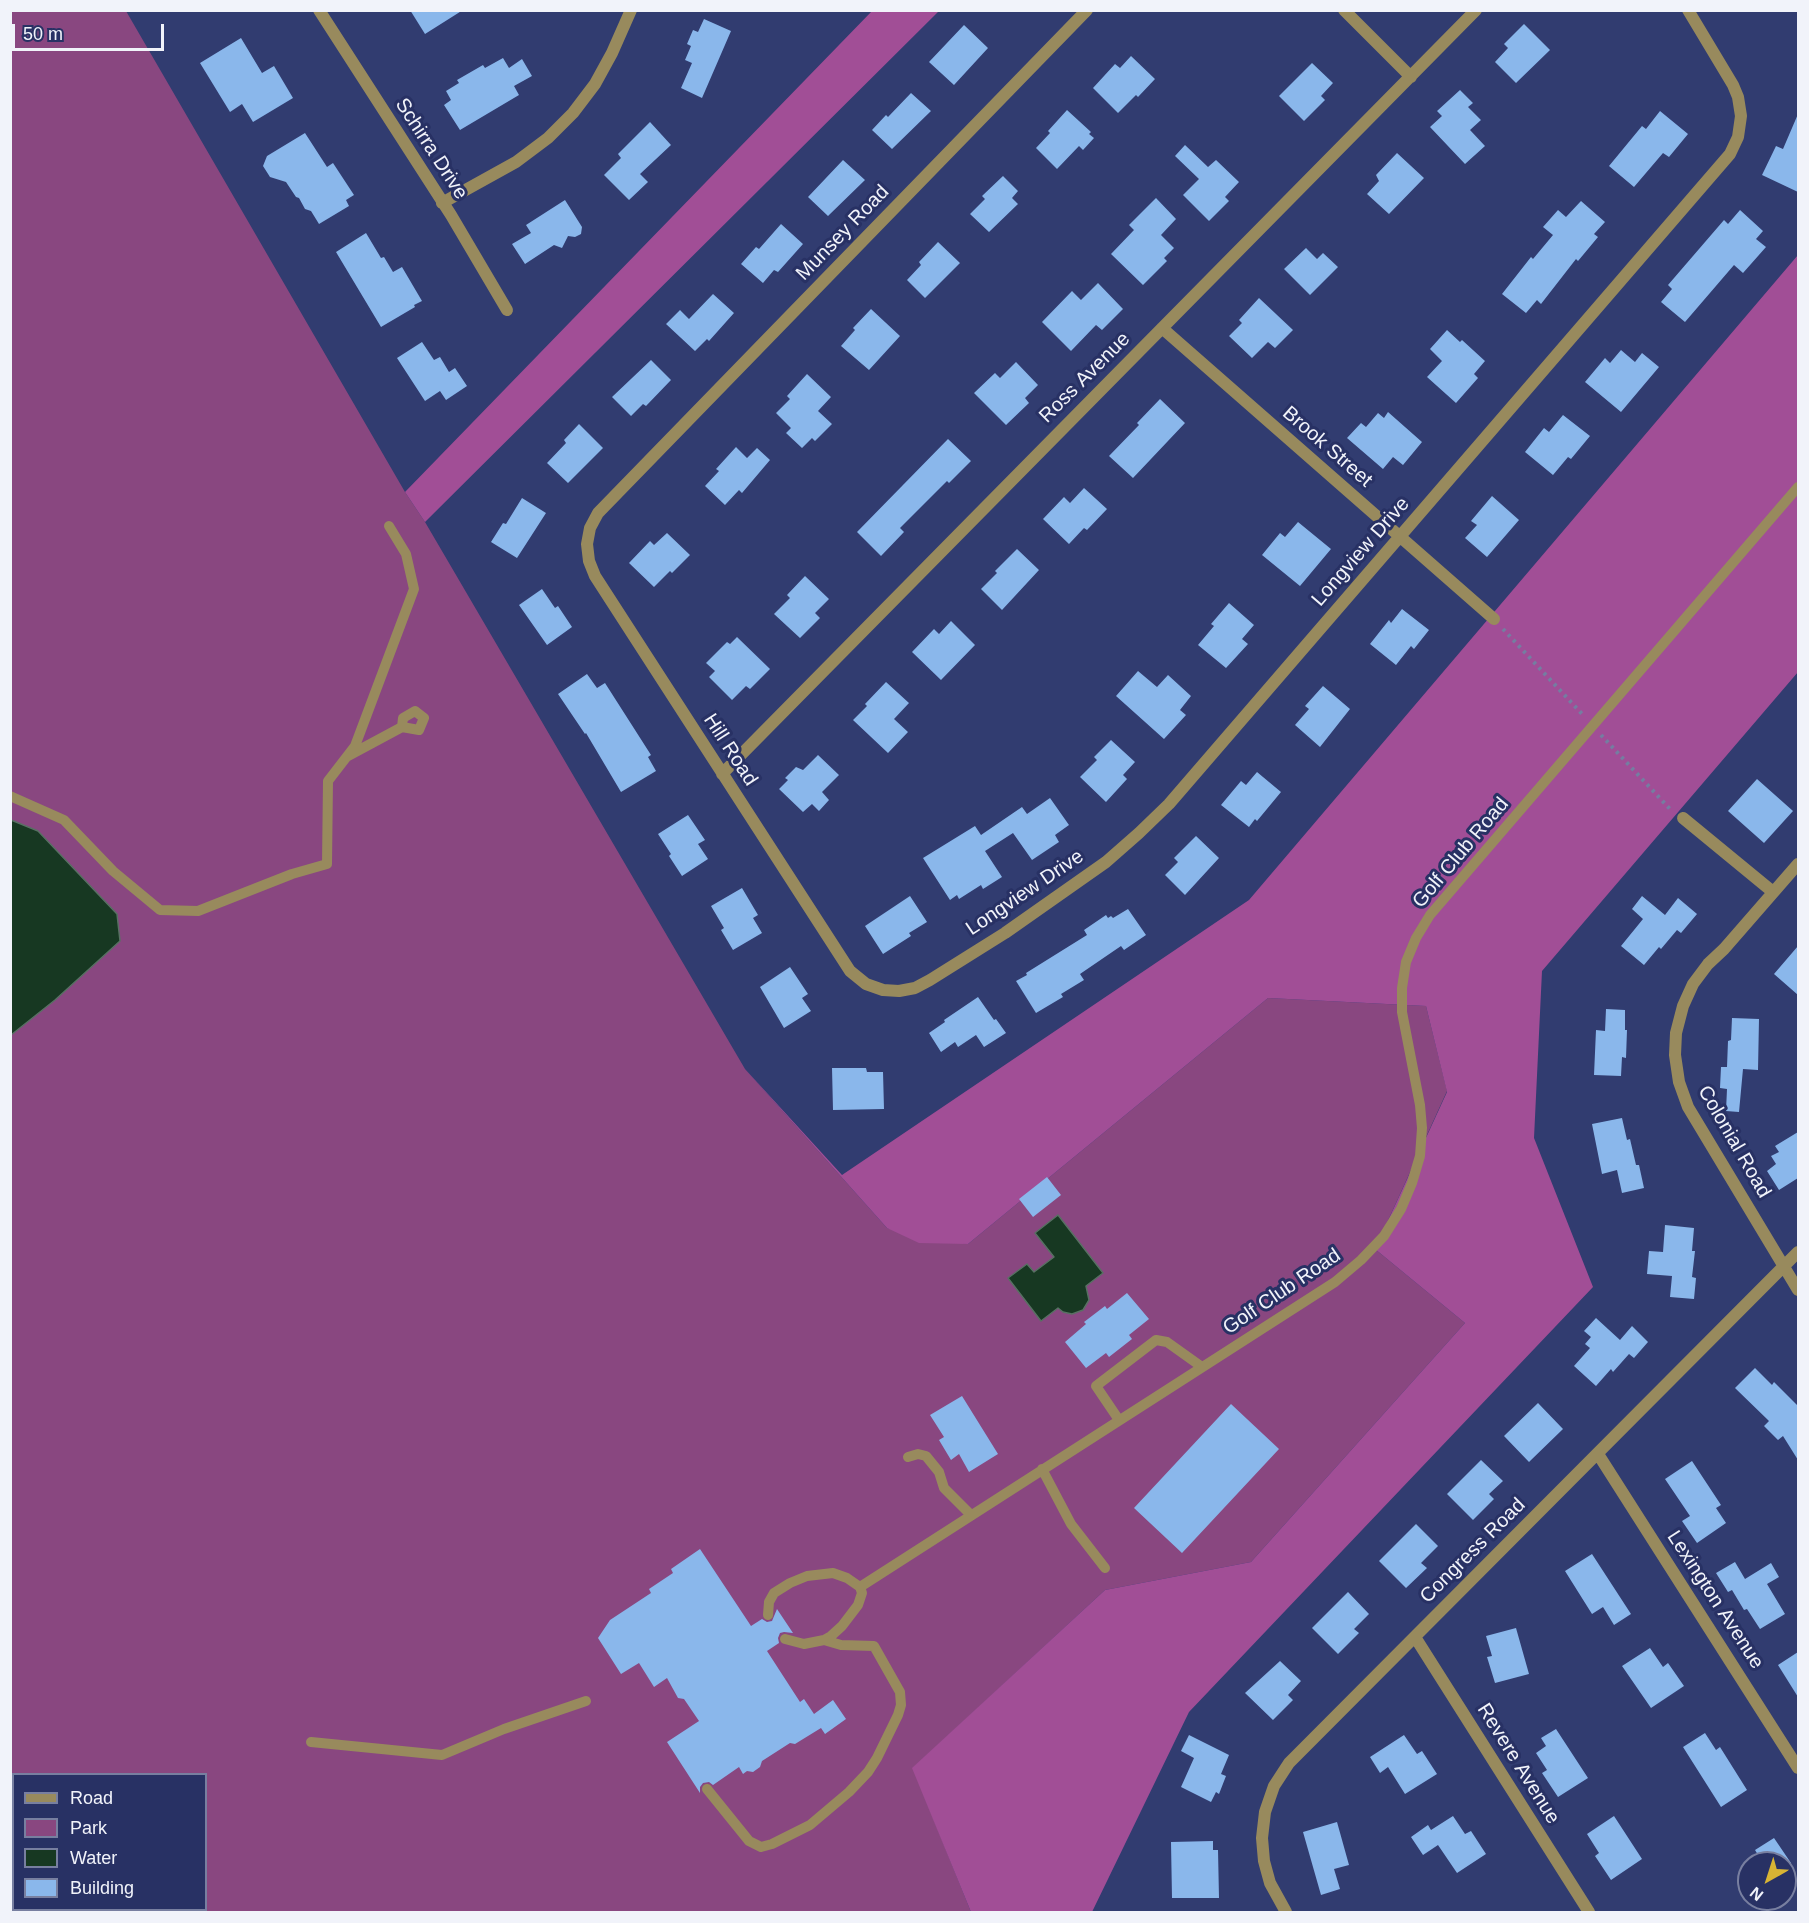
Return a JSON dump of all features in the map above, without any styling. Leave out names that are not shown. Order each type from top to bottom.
[{"type":"street","name":"Schirra Drive","points":[[319,10],[507,310]]},
{"type":"street","points":[[442,203],[516,162],[557,130],[573,113],[594,84],[612,53],[631,10]]},
{"type":"street","name":"Munsey Road","points":[[587,546],[590,528],[597,513],[1087,10]]},
{"type":"street","points":[[1344,10],[1411,77]]},
{"type":"street","name":"Ross Avenue","points":[[722,774],[1476,10]]},
{"type":"street","name":"Longview Drive","points":[[850,971],[866,984],[883,990],[899,991],[915,988],[1005,933],[1106,862],[1169,804],[1730,154],[1738,137],[1741,116],[1738,97],[1688,10]]},
{"type":"street","name":"Brook Street","points":[[1162,328],[1494,619]]},
{"type":"street","name":"Hill Road","points":[[587,546],[589,561],[595,576],[850,971]]},
{"type":"street","points":[[1683,818],[1773,892]]},
{"type":"street","name":"Colonial Road","points":[[1798,864],[1724,950],[1708,964],[1694,984],[1676,1033],[1675,1055],[1679,1082],[1689,1107],[1798,1290]]},
{"type":"street","name":"Congress Road","points":[[1286,1912],[1270,1883],[1264,1861],[1262,1838],[1265,1812],[1274,1786],[1289,1763],[1798,1252]]},
{"type":"street","name":"Lexington Avenue","points":[[1598,1454],[1798,1768]]},
{"type":"street","name":"Revere Avenue","points":[[1415,1637],[1589,1912]]},
{"type":"lane","name":"Golf Club Road","points":[[860,1587],[1335,1282],[1384,1236],[1401,1209],[1420,1156],[1422,1128],[1420,1105],[1402,1012],[1402,988],[1406,962],[1416,938],[1430,915],[1798,487]]},
{"type":"lane","points":[[10,796],[64,820],[113,872],[160,909],[198,911],[292,874],[327,864],[328,781],[355,746],[414,590],[406,554],[389,526]]},
{"type":"lane","points":[[346,758],[402,727]]},
{"type":"lane","points":[[1119,1420],[1096,1386],[1156,1340],[1167,1342],[1202,1367]]},
{"type":"lane","points":[[908,1457],[918,1454],[926,1456],[939,1472],[944,1488],[971,1515]]},
{"type":"lane","points":[[1042,1469],[1071,1524],[1105,1568]]},
{"type":"lane","points":[[768,1615],[769,1602],[774,1593],[807,1576],[833,1573],[847,1578],[860,1587],[862,1593],[852,1614],[824,1640],[804,1644],[785,1639]]},
{"type":"lane","points":[[707,1789],[749,1841],[761,1847],[790,1836],[810,1825],[849,1792],[868,1772],[898,1715],[901,1705],[900,1692],[874,1647],[840,1645],[824,1640]]},
{"type":"lane","points":[[311,1742],[442,1755],[504,1729],[586,1701]]},
{"type":"green space","points":[[11,11],[126,11],[405,492],[425,522],[745,1069],[887,1228],[968,1244],[1268,998],[1426,1006],[1447,1091],[1375,1249],[1465,1323],[1251,1562],[1105,1590],[913,1768],[971,1912],[11,1912]]},
{"type":"shaded area","points":[[872,11],[939,11],[425,522],[405,492]]},
{"type":"shaded area","points":[[1798,255],[1798,672],[1542,971],[1534,1138],[1593,1287],[1189,1712],[1092,1912],[971,1912],[912,1768],[1105,1590],[1251,1562],[1465,1323],[1375,1249],[1447,1092],[1426,1006],[1268,998],[968,1244],[919,1243],[887,1228],[745,1069],[842,1175],[1249,900]]},
{"type":"water","points":[[11,820],[38,831],[117,914],[120,941],[55,1000],[11,1035]]},
{"type":"water","points":[[1058,1215],[1103,1273],[1086,1286],[1089,1300],[1083,1310],[1072,1314],[1058,1308],[1041,1321],[1008,1278],[1027,1264],[1034,1272],[1054,1257],[1035,1233]]},
{"type":"building","points":[[410,10],[463,10],[425,34]]},
{"type":"building","points":[[704,19],[731,31],[702,98],[681,88],[692,63],[685,60],[691,46],[687,44],[693,30],[698,32]]},
{"type":"building","points":[[1524,24],[1550,50],[1516,83],[1495,62],[1508,48],[1504,44]]},
{"type":"building","points":[[964,25],[988,48],[954,85],[929,62]]},
{"type":"building","points":[[241,38],[262,73],[274,66],[293,98],[253,122],[242,104],[230,112],[200,63]]},
{"type":"building","points":[[1131,56],[1155,79],[1118,113],[1093,88],[1115,64],[1120,68]]},
{"type":"building","points":[[503,58],[509,68],[522,59],[532,76],[514,86],[519,95],[460,130],[444,105],[451,100],[446,91],[459,83],[457,80],[483,65],[485,68]]},
{"type":"building","points":[[1312,63],[1333,83],[1321,96],[1325,100],[1304,121],[1279,96]]},
{"type":"building","points":[[1460,90],[1473,103],[1468,107],[1481,120],[1470,130],[1485,146],[1465,164],[1430,127],[1442,116],[1437,111]]},
{"type":"building","points":[[911,93],[931,111],[892,149],[872,130]]},
{"type":"building","points":[[1067,110],[1091,132],[1089,134],[1094,138],[1083,150],[1079,146],[1057,169],[1036,148]]},
{"type":"building","points":[[1660,111],[1688,134],[1669,157],[1663,153],[1634,187],[1609,166],[1642,126],[1646,129]]},
{"type":"building","points":[[1798,114],[1798,192],[1762,175],[1776,146],[1783,149]]},
{"type":"building","points":[[650,122],[671,145],[640,174],[648,182],[629,200],[604,175],[621,158],[618,154]]},
{"type":"building","points":[[305,133],[327,167],[333,163],[354,195],[346,200],[349,206],[319,224],[286,182],[270,177],[263,166],[267,156]]},
{"type":"building","points":[[1185,145],[1208,167],[1216,160],[1239,182],[1225,197],[1229,201],[1209,221],[1183,195],[1199,179],[1175,156]]},
{"type":"building","points":[[1397,153],[1424,178],[1389,214],[1367,194],[1379,181],[1376,175]]},
{"type":"building","points":[[843,160],[865,180],[828,216],[808,197]]},
{"type":"building","points":[[1003,176],[1018,191],[1012,198],[1018,204],[989,232],[970,214],[985,199],[982,196]]},
{"type":"building","points":[[1156,198],[1176,219],[1161,235],[1174,248],[1164,258],[1167,261],[1143,285],[1111,254],[1134,230],[1129,225]]},
{"type":"building","points":[[565,200],[582,227],[581,234],[575,237],[568,236],[562,248],[554,245],[525,264],[512,244],[531,233],[526,225]]},
{"type":"building","points":[[1581,201],[1605,222],[1594,234],[1598,237],[1578,261],[1576,259],[1541,304],[1537,300],[1526,313],[1502,294],[1531,257],[1533,259],[1553,235],[1543,227],[1558,210],[1566,217]]},
{"type":"building","points":[[1740,210],[1763,231],[1756,239],[1766,247],[1743,273],[1734,265],[1685,322],[1661,302],[1672,289],[1668,285],[1724,220],[1728,224]]},
{"type":"building","points":[[781,224],[803,244],[778,272],[774,270],[763,283],[741,264],[756,247],[759,249]]},
{"type":"building","points":[[366,233],[381,258],[384,257],[393,272],[402,267],[422,301],[381,327],[336,252]]},
{"type":"building","points":[[938,242],[960,263],[925,298],[907,280],[921,265],[919,262]]},
{"type":"building","points":[[1306,248],[1317,259],[1323,253],[1338,267],[1310,295],[1284,269]]},
{"type":"building","points":[[1098,283],[1123,309],[1102,330],[1096,325],[1071,351],[1042,322],[1072,291],[1081,300]]},
{"type":"building","points":[[713,294],[734,313],[709,341],[707,339],[695,351],[666,324],[680,310],[689,319]]},
{"type":"building","points":[[1259,298],[1293,330],[1275,348],[1268,342],[1252,358],[1229,336],[1242,323],[1239,320]]},
{"type":"building","points":[[871,309],[900,336],[869,370],[841,346],[855,330],[853,328]]},
{"type":"building","points":[[1447,330],[1485,361],[1474,374],[1478,378],[1456,403],[1427,377],[1442,361],[1430,349]]},
{"type":"building","points":[[422,342],[434,360],[440,357],[449,372],[455,368],[467,386],[446,400],[440,391],[425,401],[397,358]]},
{"type":"building","points":[[1621,350],[1635,362],[1642,353],[1659,367],[1621,412],[1585,382],[1605,358],[1610,363]]},
{"type":"building","points":[[651,360],[671,380],[646,406],[643,404],[631,416],[612,397]]},
{"type":"building","points":[[1016,362],[1038,385],[1025,398],[1029,403],[1006,425],[974,393],[995,373],[1000,378]]},
{"type":"building","points":[[807,374],[831,397],[818,411],[832,424],[815,441],[812,438],[802,448],[786,433],[791,428],[776,413],[790,399],[787,396]]},
{"type":"building","points":[[1160,399],[1185,423],[1133,478],[1109,456]]},
{"type":"building","points":[[1388,412],[1422,442],[1403,465],[1393,457],[1383,469],[1347,438],[1361,423],[1366,427],[1378,413],[1384,418]]},
{"type":"building","points":[[1563,415],[1590,436],[1571,459],[1568,457],[1553,475],[1525,452],[1544,428],[1549,432]]},
{"type":"building","points":[[579,424],[603,448],[568,483],[547,463],[566,443],[564,440]]},
{"type":"building","points":[[948,439],[971,461],[949,483],[947,481],[900,528],[904,532],[881,556],[857,532]]},
{"type":"building","points":[[736,447],[747,458],[757,448],[770,460],[742,493],[739,490],[725,505],[705,486],[719,471],[716,469]]},
{"type":"building","points":[[1084,488],[1107,509],[1087,530],[1084,528],[1069,544],[1043,519],[1064,497],[1070,503]]},
{"type":"building","points":[[1492,496],[1519,520],[1487,557],[1465,538],[1477,525],[1471,521]]},
{"type":"building","points":[[522,498],[546,513],[517,558],[491,542],[503,523],[506,524]]},
{"type":"building","points":[[1298,522],[1331,549],[1300,586],[1262,555],[1280,533],[1285,537]]},
{"type":"building","points":[[667,533],[690,555],[654,587],[629,563],[650,541],[654,545]]},
{"type":"building","points":[[1017,549],[1039,570],[1002,610],[981,589]]},
{"type":"building","points":[[805,576],[829,599],[815,613],[820,618],[800,638],[774,614],[790,598],[787,595]]},
{"type":"building","points":[[542,589],[555,608],[558,606],[572,627],[547,645],[519,605]]},
{"type":"building","points":[[1229,603],[1254,625],[1242,639],[1248,644],[1226,668],[1198,645],[1214,626],[1211,624]]},
{"type":"building","points":[[1402,609],[1429,630],[1414,649],[1411,646],[1396,665],[1370,644],[1389,620],[1391,623]]},
{"type":"building","points":[[951,621],[975,645],[941,680],[912,652],[934,629],[939,634]]},
{"type":"building","points":[[737,637],[770,669],[750,689],[746,686],[732,700],[709,677],[715,671],[706,663],[727,642],[730,644]]},
{"type":"building","points":[[1138,671],[1157,687],[1168,675],[1191,696],[1180,710],[1186,715],[1164,739],[1116,696]]},
{"type":"building","points":[[587,674],[597,688],[605,683],[651,755],[648,757],[656,771],[621,792],[586,733],[558,694]]},
{"type":"building","points":[[886,682],[909,703],[894,719],[908,732],[888,753],[853,720]]},
{"type":"building","points":[[1323,686],[1350,709],[1320,747],[1295,725],[1309,709],[1305,706]]},
{"type":"building","points":[[1111,740],[1135,762],[1123,775],[1127,779],[1106,802],[1080,777],[1097,760],[1094,757]]},
{"type":"building","points":[[818,755],[839,775],[822,792],[829,800],[819,811],[812,804],[803,812],[779,789],[788,780],[785,778],[796,767],[803,770]]},
{"type":"building","points":[[1257,772],[1281,792],[1257,821],[1255,819],[1249,827],[1221,805],[1241,781],[1246,785]]},
{"type":"building","points":[[1757,779],[1793,811],[1764,843],[1728,811]]},
{"type":"building","points":[[1050,798],[1069,825],[1055,835],[1059,842],[1032,860],[1013,833],[985,851],[1002,877],[983,889],[981,885],[959,899],[957,895],[950,900],[923,858],[975,826],[981,835],[1022,807],[1027,814]]},
{"type":"building","points":[[688,815],[705,840],[698,844],[708,859],[682,876],[658,834]]},
{"type":"building","points":[[1196,836],[1219,858],[1185,895],[1165,875],[1178,862],[1174,858]]},
{"type":"building","points":[[742,888],[758,915],[753,918],[762,933],[733,950],[711,906]]},
{"type":"building","points":[[910,896],[927,922],[909,933],[911,936],[883,954],[865,926]]},
{"type":"building","points":[[1642,896],[1665,915],[1678,898],[1697,914],[1681,933],[1677,930],[1644,965],[1621,946],[1643,919],[1632,909]]},
{"type":"building","points":[[1128,909],[1146,935],[1124,950],[1121,946],[1080,974],[1084,980],[1061,994],[1063,997],[1036,1013],[1016,981],[1087,935],[1084,930],[1106,915],[1108,918],[1111,916],[1113,918]]},
{"type":"building","points":[[1798,946],[1798,995],[1774,974]]},
{"type":"building","points":[[790,967],[808,994],[802,998],[811,1011],[784,1028],[760,987]]},
{"type":"building","points":[[978,997],[1006,1033],[984,1047],[976,1035],[958,1047],[955,1042],[941,1052],[929,1033]]},
{"type":"building","points":[[1606,1009],[1625,1010],[1626,1058],[1622,1057],[1621,1076],[1594,1075],[1596,1030],[1605,1031]]},
{"type":"building","points":[[1732,1018],[1759,1019],[1758,1070],[1743,1069],[1739,1112],[1726,1111],[1727,1089],[1720,1088],[1721,1067],[1727,1067]]},
{"type":"building","points":[[832,1068],[866,1068],[867,1072],[883,1072],[884,1109],[833,1110]]},
{"type":"building","points":[[1622,1118],[1636,1165],[1639,1165],[1644,1188],[1622,1193],[1617,1170],[1602,1174],[1592,1124]]},
{"type":"building","points":[[1798,1132],[1798,1178],[1779,1190],[1767,1171],[1776,1164],[1771,1156],[1779,1152],[1775,1146]]},
{"type":"building","points":[[1047,1177],[1061,1195],[1033,1217],[1019,1199]]},
{"type":"building","points":[[1665,1225],[1694,1228],[1692,1251],[1695,1251],[1692,1277],[1696,1278],[1694,1299],[1670,1297],[1672,1276],[1647,1274],[1649,1251],[1663,1252]]},
{"type":"building","points":[[1127,1293],[1149,1319],[1129,1335],[1132,1339],[1109,1357],[1106,1353],[1086,1368],[1065,1342],[1086,1324],[1084,1322],[1105,1306],[1107,1309]]},
{"type":"building","points":[[1596,1318],[1620,1340],[1632,1326],[1648,1342],[1634,1358],[1629,1354],[1613,1372],[1611,1369],[1596,1386],[1574,1366],[1590,1348],[1585,1344],[1591,1337],[1584,1331]]},
{"type":"building","points":[[1755,1368],[1772,1385],[1774,1382],[1798,1406],[1798,1460],[1783,1436],[1778,1440],[1764,1426],[1769,1421],[1735,1388]]},
{"type":"building","points":[[962,1396],[998,1454],[969,1472],[959,1454],[951,1460],[939,1440],[944,1437],[930,1415]]},
{"type":"building","points":[[1538,1403],[1563,1429],[1529,1462],[1504,1436]]},
{"type":"building","points":[[1231,1404],[1279,1449],[1182,1553],[1134,1508]]},
{"type":"building","points":[[1481,1460],[1503,1481],[1489,1494],[1494,1499],[1473,1520],[1447,1494]]},
{"type":"building","points":[[1692,1461],[1721,1505],[1716,1508],[1726,1523],[1697,1543],[1682,1521],[1690,1516],[1665,1479]]},
{"type":"building","points":[[1416,1524],[1438,1546],[1421,1563],[1427,1568],[1406,1588],[1379,1561]]},
{"type":"building","points":[[700,1549],[751,1626],[762,1619],[767,1622],[772,1621],[777,1609],[793,1633],[780,1633],[779,1643],[767,1651],[800,1702],[804,1699],[814,1714],[833,1700],[846,1719],[825,1734],[821,1728],[795,1744],[790,1743],[762,1761],[760,1767],[753,1772],[747,1771],[743,1774],[739,1767],[713,1785],[709,1782],[703,1783],[700,1793],[667,1742],[699,1721],[684,1699],[678,1698],[667,1678],[654,1687],[639,1663],[621,1674],[598,1638],[610,1620],[651,1593],[649,1589],[673,1573],[671,1569]]},
{"type":"building","points":[[1592,1554],[1631,1614],[1614,1625],[1603,1607],[1592,1614],[1565,1571]]},
{"type":"building","points":[[1735,1562],[1745,1579],[1771,1563],[1779,1577],[1767,1584],[1785,1614],[1760,1629],[1747,1609],[1744,1610],[1732,1590],[1728,1592],[1716,1573]]},
{"type":"building","points":[[1348,1592],[1369,1614],[1354,1629],[1359,1633],[1338,1654],[1312,1628]]},
{"type":"building","points":[[1516,1628],[1529,1674],[1495,1683],[1487,1657],[1492,1656],[1486,1636]]},
{"type":"building","points":[[1650,1648],[1663,1667],[1668,1663],[1684,1686],[1651,1708],[1622,1666]]},
{"type":"building","points":[[1798,1652],[1798,1697],[1778,1665]]},
{"type":"building","points":[[1280,1661],[1301,1681],[1288,1695],[1293,1700],[1273,1720],[1245,1693]]},
{"type":"building","points":[[1556,1729],[1588,1778],[1558,1797],[1542,1773],[1547,1770],[1536,1753],[1546,1746],[1541,1738]]},
{"type":"building","points":[[1705,1733],[1716,1750],[1720,1747],[1747,1790],[1721,1807],[1683,1747]]},
{"type":"building","points":[[1189,1735],[1229,1755],[1221,1774],[1226,1776],[1219,1794],[1216,1792],[1211,1802],[1181,1787],[1194,1758],[1181,1751]]},
{"type":"building","points":[[1404,1735],[1417,1754],[1422,1751],[1437,1774],[1405,1794],[1388,1767],[1380,1773],[1370,1757]]},
{"type":"building","points":[[1453,1816],[1465,1834],[1471,1831],[1486,1854],[1457,1873],[1438,1845],[1423,1855],[1411,1837],[1428,1825],[1431,1830]]},
{"type":"building","points":[[1614,1816],[1642,1859],[1611,1880],[1595,1856],[1599,1853],[1587,1834]]},
{"type":"building","points":[[1337,1822],[1349,1865],[1334,1869],[1340,1889],[1321,1895],[1303,1832]]},
{"type":"building","points":[[1774,1838],[1783,1851],[1756,1851]]},
{"type":"building","points":[[1213,1841],[1213,1850],[1218,1850],[1219,1898],[1172,1898],[1171,1842]]}]
